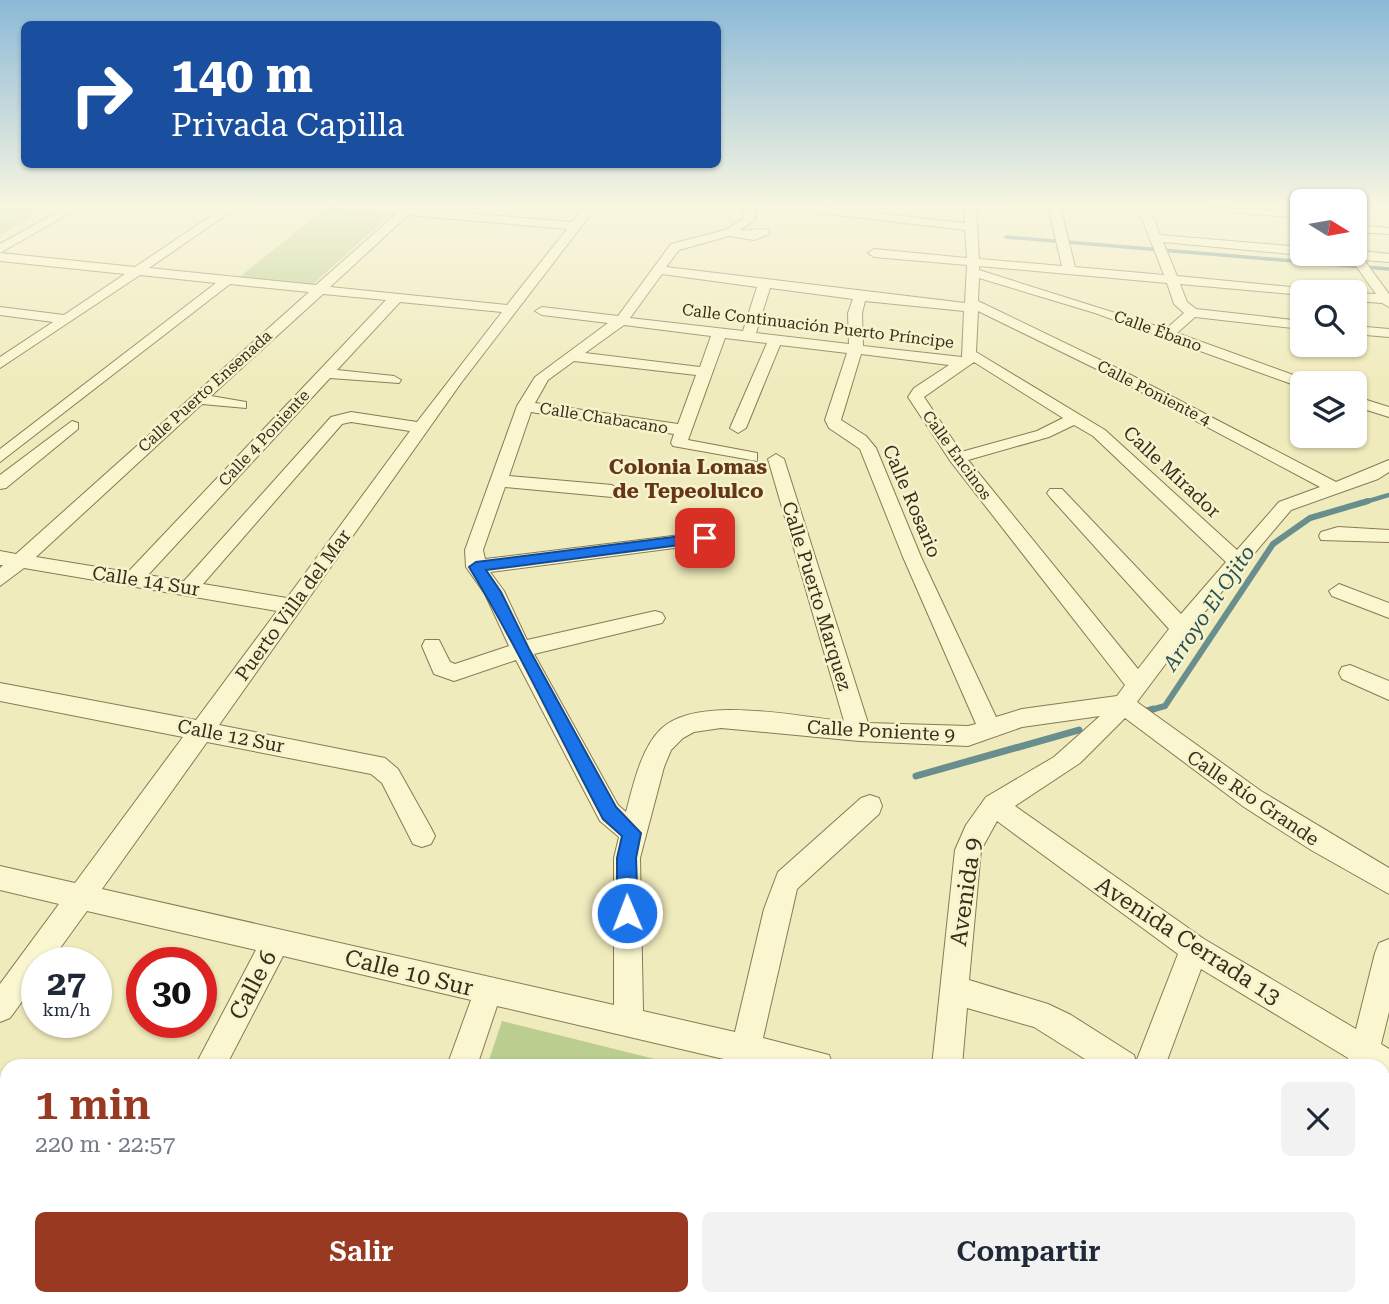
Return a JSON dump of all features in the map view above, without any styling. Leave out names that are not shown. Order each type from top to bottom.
[{"type":"street","points":[[96,267],[509,309]]},
{"type":"street","points":[[0,364],[142,267]]},
{"type":"street","name":"Calle Puerto Ensenada","points":[[0,579],[9,560],[196,399],[343,267]]},
{"type":"street","name":"Puerto Villa del Mar","points":[[0,1007],[542,267]]},
{"type":"street","points":[[632,833],[609,813],[521,649],[494,592],[476,567],[474,550],[525,406],[542,377],[622,320],[659,267]]},
{"type":"street","points":[[968,358],[973,267],[1171,279],[1290,290]]},
{"type":"street","name":"Calle Ébano","points":[[973,267],[1290,379]]},
{"type":"street","points":[[1069,267],[1070,272]]},
{"type":"street","points":[[1166,267],[1182,306],[1192,313],[1290,324]]},
{"type":"street","points":[[1364,267],[1388,301]]},
{"type":"street","name":"Calle Poniente 4","points":[[657,270],[860,296],[971,305],[1121,375],[1335,488]]},
{"type":"street","points":[[0,457],[228,280]]},
{"type":"street","points":[[749,334],[765,284]]},
{"type":"street","name":"Calle Rosario","points":[[860,296],[855,313],[856,347],[833,420],[835,425],[860,439],[868,448],[912,557],[990,729]]},
{"type":"street","name":"Calle 4 Poniente","points":[[133,579],[396,298]]},
{"type":"street","points":[[1367,299],[1388,301]]},
{"type":"street","points":[[0,310],[65,319]]},
{"type":"street","name":"Calle Continuación Puerto Príncipe","points":[[542,311],[968,358]]},
{"type":"street","points":[[1167,335],[1192,313]]},
{"type":"street","points":[[720,331],[679,440],[682,445],[751,457]]},
{"type":"street","points":[[1367,331],[1389,333]]},
{"type":"street","points":[[738,428],[776,338]]},
{"type":"street","points":[[571,356],[706,372]]},
{"type":"street","name":"Calle Mirador","points":[[968,358],[1075,418],[1116,448],[1237,561]]},
{"type":"street","name":"Calle Encinos","points":[[968,358],[915,395],[957,458],[1138,685]]},
{"type":"street","points":[[325,373],[394,380]]},
{"type":"street","points":[[196,399],[241,405]]},
{"type":"street","points":[[1367,405],[1389,412]]},
{"type":"street","name":"Calle Chabacano","points":[[525,406],[636,421],[645,427],[683,430]]},
{"type":"street","points":[[189,588],[337,420],[351,417],[422,428]]},
{"type":"street","points":[[957,458],[1042,434],[1075,418]]},
{"type":"street","points":[[0,484],[72,426]]},
{"type":"street","name":"Calle Puerto Marquez","points":[[776,459],[859,732]]},
{"type":"street","points":[[1123,705],[1181,628],[1285,506],[1372,475],[1389,465]]},
{"type":"street","points":[[499,481],[612,491]]},
{"type":"street","points":[[1056,493],[1181,628]]},
{"type":"street","points":[[1328,536],[1338,533],[1389,536]]},
{"type":"street","points":[[476,567],[705,538]]},
{"type":"street","name":"Calle 14 Sur","points":[[9,560],[292,606]]},
{"type":"street","points":[[1339,591],[1389,611]]},
{"type":"street","points":[[432,646],[442,668],[454,673],[521,649],[655,618]]},
{"type":"street","points":[[1350,673],[1389,691]]},
{"type":"street","name":"Calle 12 Sur","points":[[0,692],[377,765],[390,776],[422,836]]},
{"type":"street","name":"Calle Poniente 9","points":[[629,1024],[627,858],[632,833],[667,737],[702,720],[721,719],[859,732],[968,736],[1022,718],[1123,705]]},
{"type":"street","name":"Avenida 9","points":[[948,1059],[968,850],[975,827],[995,805],[1052,771],[1090,741],[1123,705]]},
{"type":"street","name":"Calle Río Grande","points":[[1123,705],[1195,762],[1275,816],[1389,882]]},
{"type":"street","name":"Avenida Cerrada 13","points":[[995,805],[1194,949],[1363,1058]]},
{"type":"street","points":[[744,1058],[777,909],[787,881],[870,806]]},
{"type":"street","name":"Calle 10 Sur","points":[[0,878],[629,1024],[744,1058]]},
{"type":"street","name":"Calle 6","points":[[213,1059],[276,941]]},
{"type":"street","points":[[1153,1059],[1194,949]]},
{"type":"street","points":[[1363,1058],[1389,953]]},
{"type":"street","points":[[954,990],[1038,1014],[1061,1025],[1112,1059]]},
{"type":"street","points":[[464,1059],[488,992]]},
{"type":"green space","points":[[252,267],[332,267],[309,288],[237,279]]},
{"type":"green space","points":[[502,1021],[655,1059],[489,1059]]},
{"type":"waterway","name":"Arroyo El Ojito","points":[[1363,267],[1389,269]]},
{"type":"waterway","name":"Arroyo El Ojito","points":[[1362,503],[1389,495]]},
{"type":"waterway","name":"Arroyo El Ojito","points":[[1147,711],[1165,706],[1273,544],[1310,518],[1368,501]]},
{"type":"waterway","name":"Arroyo El Ojito","points":[[1143,712],[1153,709]]},
{"type":"waterway","name":"Arroyo El Ojito","points":[[916,776],[1079,730]]},
{"type":"district","name":"Colonia Lomas de Tepeolulco","points":[[688,479]]},
{"type":"route","points":[[627,913],[627,858],[632,833],[609,813],[521,649],[494,592],[476,567],[705,538]]}]
